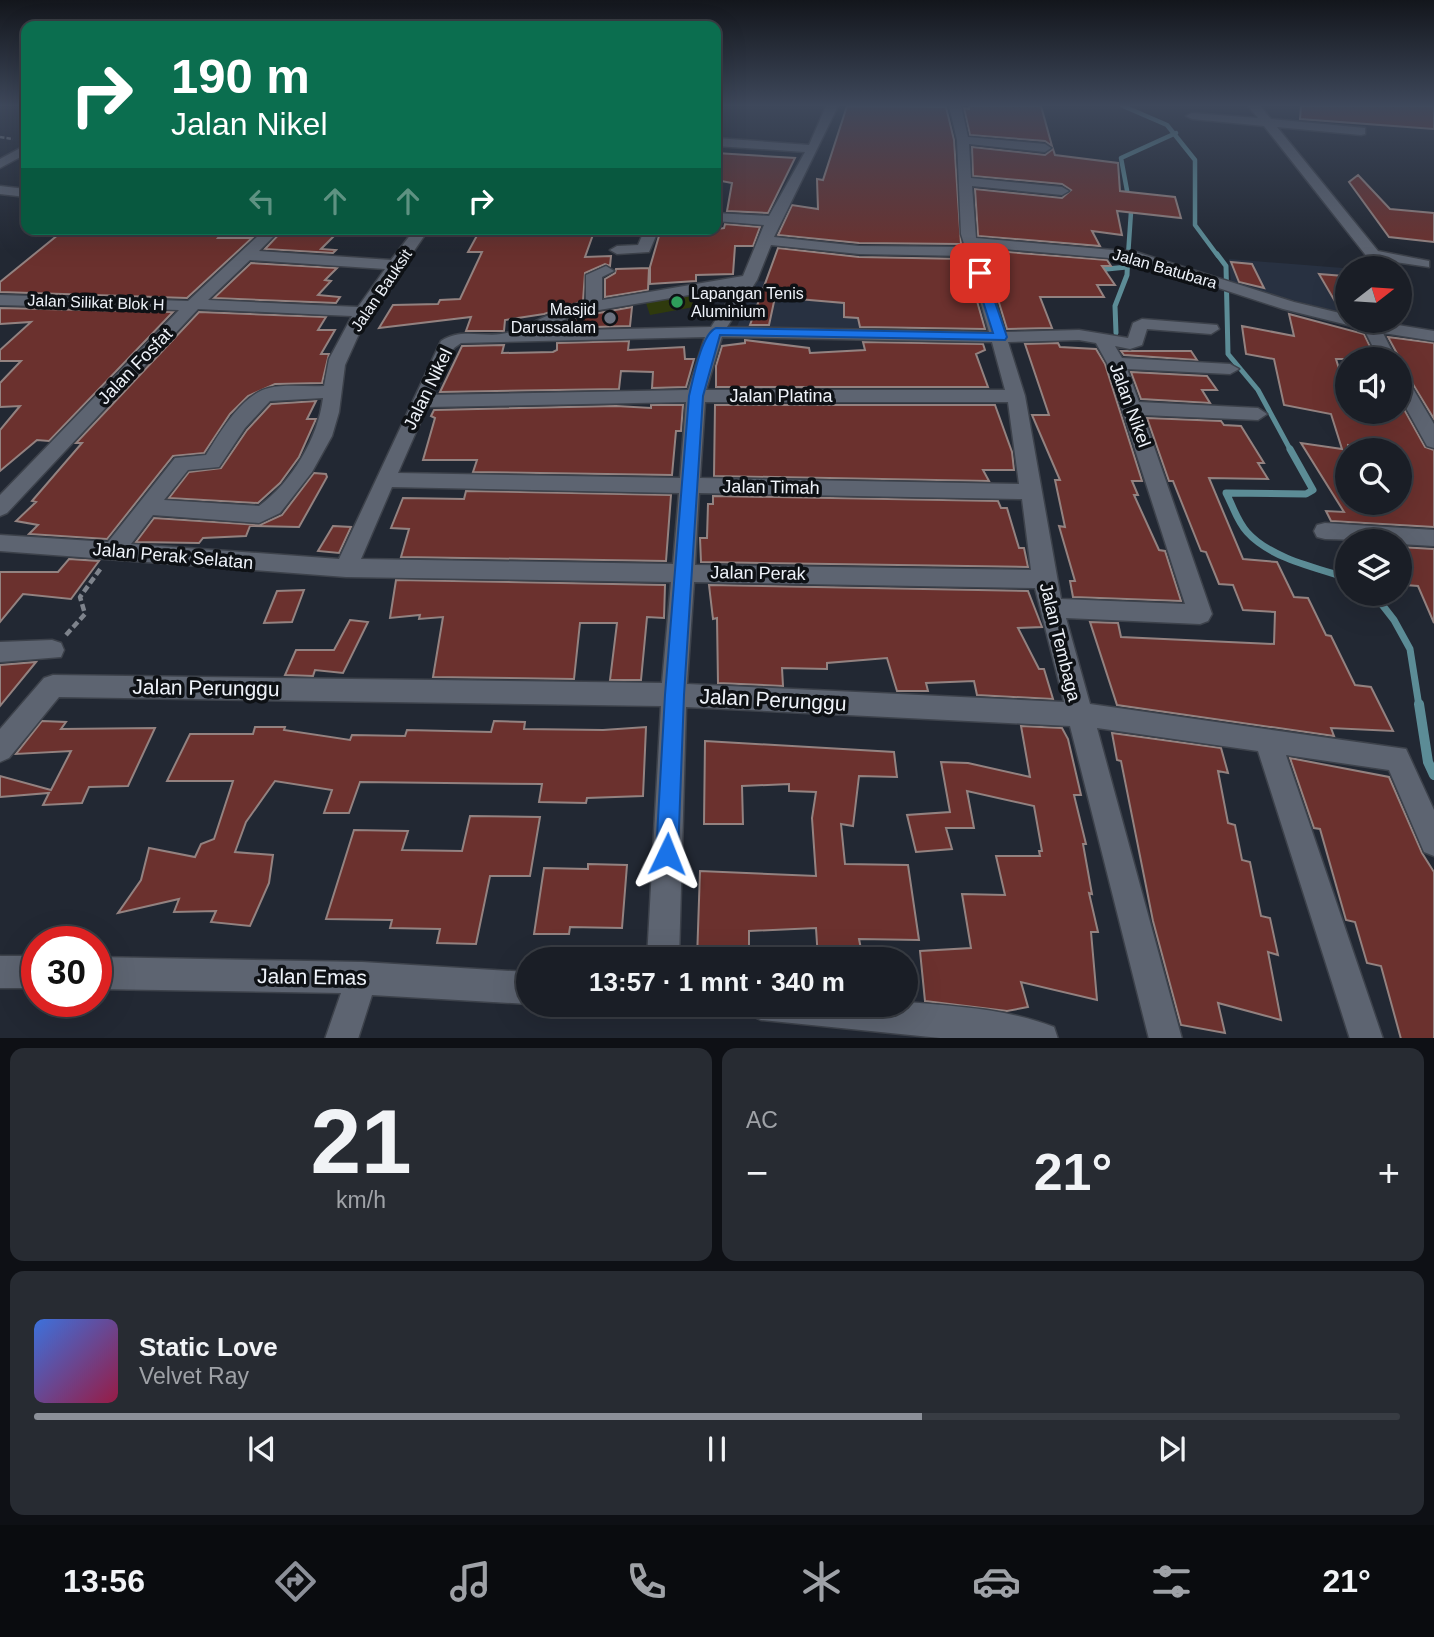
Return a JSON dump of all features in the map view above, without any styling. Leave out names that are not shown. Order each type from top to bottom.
[{"type":"street","points":[[664,947],[674,695],[696,396],[707,353],[716,331],[749,279],[769,231],[810,154]]},
{"type":"street","points":[[964,154],[972,247]]},
{"type":"street","points":[[1293,154],[1378,258],[1429,259]]},
{"type":"street","points":[[966,181],[1062,191]]},
{"type":"street","points":[[0,190],[21,192]]},
{"type":"street","name":"Jalan Batubara","points":[[721,218],[859,250],[972,247],[1128,255],[1289,306],[1335,317]]},
{"type":"street","name":"Jalan Fosfat","points":[[0,508],[193,305],[268,235]]},
{"type":"street","name":"Jalan Bauksit","points":[[148,507],[259,515],[268,512],[303,473],[313,457],[329,416],[338,360],[363,313],[418,235]]},
{"type":"street","points":[[617,250],[644,249],[650,235]]},
{"type":"street","name":"Jalan Tembaga","points":[[972,247],[1001,337],[1016,396],[1044,579],[1166,1038]]},
{"type":"street","points":[[247,255],[396,264]]},
{"type":"street","points":[[594,306],[594,275],[606,271]]},
{"type":"street","points":[[512,336],[536,324],[594,306],[749,279]]},
{"type":"street","name":"Jalan Silikat Blok H","points":[[0,300],[363,313]]},
{"type":"street","points":[[1102,339],[1134,343],[1139,326],[1147,324],[1211,329]]},
{"type":"street","name":"Jalan Nikel","points":[[346,568],[447,345],[457,338],[716,331],[1001,337],[1079,335],[1102,339],[1115,363],[1200,612],[1196,616],[1052,608]]},
{"type":"street","name":"Jalan Batubara","points":[[1412,333],[1434,336]]},
{"type":"street","points":[[1115,363],[1230,369]]},
{"type":"street","points":[[113,552],[179,465],[212,462],[230,431],[242,424],[262,396],[333,392]]},
{"type":"street","name":"Jalan Platina","points":[[420,401],[696,396],[1016,396]]},
{"type":"street","points":[[1413,405],[1434,406]]},
{"type":"street","points":[[1413,405],[1434,441]]},
{"type":"street","points":[[1132,408],[1258,414]]},
{"type":"street","name":"Jalan Timah","points":[[387,480],[1030,492]]},
{"type":"street","points":[[1325,531],[1434,538]]},
{"type":"street","name":"Jalan Perak Selatan","points":[[0,543],[346,568]]},
{"type":"street","name":"Jalan Perak","points":[[346,568],[1044,579]]},
{"type":"street","points":[[0,652],[52,650]]},
{"type":"street","name":"Jalan Perunggu","points":[[0,749],[54,686],[674,695],[1079,715],[1397,758],[1434,842]]},
{"type":"street","points":[[1268,740],[1367,1038]]},
{"type":"street","points":[[0,972],[21,972]]},
{"type":"street","name":"Jalan Emas","points":[[112,973],[362,978],[516,987]]},
{"type":"street","points":[[341,1038],[362,978]]},
{"type":"street","points":[[861,1017],[1031,1037]]},
{"type":"path","points":[[52,650],[85,614],[80,597],[113,552]]},
{"type":"shaded area","points":[[1229,259],[1335,267],[1335,312],[1231,283]]},
{"type":"shaded area","points":[[757,281],[867,287],[867,331],[737,326]]},
{"type":"green space","name":"Lapangan Tenis Aluminium","points":[[704,290],[710,304],[650,315],[645,300]]},
{"type":"building","points":[[721,154],[795,158],[768,213],[727,211],[732,183],[721,181]]},
{"type":"building","points":[[831,154],[955,154],[961,244],[859,243],[778,235],[792,205],[818,209],[817,179],[823,180]]},
{"type":"building","points":[[972,154],[1055,154],[1118,163],[1120,191],[1175,197],[1181,218],[1117,211],[1122,235],[1092,231],[1100,246],[978,236],[975,189],[1062,198],[1071,190],[1062,184],[973,176]]},
{"type":"building","points":[[1358,175],[1390,209],[1434,213],[1434,242],[1389,237],[1349,182]]},
{"type":"building","points":[[725,224],[760,227],[753,246],[735,246],[733,274],[696,275],[696,281],[650,284],[650,267],[659,235],[721,235],[721,228]]},
{"type":"building","points":[[58,235],[220,235],[218,238],[252,238],[187,298],[0,292],[0,282]]},
{"type":"building","points":[[278,235],[335,235],[321,249],[336,250],[333,253],[265,249]]},
{"type":"building","points":[[477,235],[593,235],[585,257],[611,256],[610,266],[605,264],[585,273],[583,301],[544,314],[505,320],[504,331],[466,331],[471,317],[379,328],[393,305],[438,304],[440,300],[460,299],[482,252],[468,252]]},
{"type":"building","points":[[778,248],[859,257],[965,259],[985,329],[860,327],[858,318],[844,317],[844,303],[775,297],[769,325],[750,325]]},
{"type":"building","points":[[983,250],[1107,260],[1111,266],[1102,266],[1115,285],[1097,285],[1104,297],[1040,297],[1052,328],[1007,329]]},
{"type":"building","points":[[1231,262],[1252,264],[1264,288],[1239,282]]},
{"type":"building","points":[[251,263],[337,268],[325,280],[331,281],[318,295],[340,297],[336,303],[214,298]]},
{"type":"building","points":[[649,268],[648,290],[605,297],[605,279],[615,273],[616,269]]},
{"type":"building","points":[[1319,274],[1335,275],[1335,301]]},
{"type":"building","name":"Masjid Darussalam","points":[[632,307],[630,326],[559,328],[559,325],[582,316]]},
{"type":"building","points":[[0,308],[173,312],[49,441],[37,440],[0,471],[0,430],[20,406],[0,407],[0,383],[21,361],[0,361],[0,350],[31,322],[0,324]]},
{"type":"building","points":[[199,312],[326,317],[318,330],[335,330],[321,354],[329,354],[322,383],[275,384],[248,396],[230,414],[204,453],[173,456],[107,539],[29,534],[38,525],[16,521],[36,502],[32,501],[82,443],[76,443]]},
{"type":"building","points":[[1289,314],[1335,326],[1335,333],[1364,334],[1370,347],[1335,347],[1335,424],[1412,424],[1425,447],[1434,450],[1434,527],[1331,521],[1326,511],[1335,512],[1335,515],[1412,515],[1412,438],[1339,438],[1331,414],[1284,405],[1274,359],[1246,354],[1242,326],[1294,336]]},
{"type":"building","points":[[1388,337],[1434,343],[1434,419],[1412,383],[1412,347],[1393,347]]},
{"type":"building","points":[[745,340],[809,348],[810,353],[865,350],[863,342],[983,344],[985,350],[976,354],[988,387],[716,387],[716,366],[722,346],[745,343]]},
{"type":"building","points":[[629,341],[628,350],[684,347],[685,359],[694,359],[686,387],[652,388],[653,372],[621,371],[619,389],[440,392],[462,346],[504,345],[502,353],[553,352],[557,350],[557,343]]},
{"type":"building","points":[[1058,343],[1060,347],[1096,349],[1105,364],[1142,481],[1132,481],[1138,495],[1134,495],[1159,550],[1165,551],[1181,601],[1073,597],[1070,581],[1075,581],[1059,526],[1065,527],[1055,480],[1060,480],[1032,415],[1049,415],[1025,344]]},
{"type":"building","points":[[1121,351],[1191,351],[1197,360],[1124,355]]},
{"type":"building","points":[[1131,372],[1207,376],[1217,390],[1202,390],[1210,403],[1141,399]]},
{"type":"building","points":[[316,401],[307,419],[316,419],[299,457],[280,483],[258,503],[169,498],[189,472],[221,468],[247,430],[271,404]]},
{"type":"building","points":[[651,405],[683,405],[681,431],[676,431],[672,475],[473,472],[477,460],[423,460],[435,418],[431,416],[434,410],[616,406],[651,408]]},
{"type":"building","points":[[715,405],[995,405],[1012,452],[1014,470],[983,470],[989,481],[714,476]]},
{"type":"building","points":[[1147,418],[1221,421],[1224,425],[1241,426],[1264,463],[1258,463],[1268,479],[1209,478],[1243,559],[1277,562],[1294,597],[1308,598],[1326,635],[1331,636],[1355,685],[1371,687],[1393,731],[1331,728],[1334,736],[1117,705],[1090,622],[1118,623],[1121,637],[1274,644],[1275,612],[1243,610],[1233,585],[1219,584],[1206,552],[1201,551],[1173,481],[1169,481]]},
{"type":"building","points":[[1301,443],[1335,448],[1335,498]]},
{"type":"building","points":[[314,473],[326,474],[327,477],[299,527],[250,526],[246,536],[203,538],[199,543],[136,542],[154,518],[260,525],[282,515]]},
{"type":"building","points":[[466,491],[671,495],[666,561],[401,557],[409,529],[391,528],[403,498],[464,499]]},
{"type":"building","points":[[713,496],[998,501],[1001,508],[1007,508],[1019,548],[1024,548],[1028,567],[701,562],[700,538],[707,538],[708,504],[713,504]]},
{"type":"building","points":[[333,526],[351,527],[339,553],[318,551]]},
{"type":"building","points":[[1412,548],[1434,549],[1434,623],[1418,586],[1412,586]]},
{"type":"building","points":[[69,559],[99,561],[71,599],[23,594],[0,622],[0,572],[58,572]]},
{"type":"building","points":[[396,580],[665,585],[664,618],[647,617],[641,680],[610,680],[617,623],[580,623],[574,679],[433,677],[443,617],[419,619],[420,615],[390,618]]},
{"type":"building","points":[[709,585],[1028,591],[1042,627],[1018,628],[1039,669],[1044,669],[1053,699],[977,695],[974,681],[926,683],[928,691],[897,691],[887,658],[827,663],[827,669],[782,668],[783,686],[718,683],[717,618],[713,619]]},
{"type":"building","points":[[304,590],[292,622],[264,623],[277,591]]},
{"type":"building","points":[[350,620],[368,622],[343,673],[315,670],[313,676],[285,675],[296,650],[334,650]]},
{"type":"building","points":[[36,662],[0,706],[0,665]]},
{"type":"building","points":[[42,721],[66,722],[61,729],[155,728],[128,786],[89,787],[82,803],[43,805],[49,793],[0,797],[0,776],[51,790],[71,751],[16,754]]},
{"type":"building","points":[[494,721],[525,722],[524,729],[603,730],[646,727],[643,796],[587,798],[586,803],[539,802],[542,784],[360,782],[349,813],[324,813],[332,790],[275,781],[246,822],[235,852],[273,855],[269,883],[250,926],[211,922],[216,911],[174,912],[179,899],[118,913],[141,880],[149,848],[195,857],[201,844],[214,839],[233,781],[167,781],[190,734],[253,734],[255,727],[285,727],[284,730],[350,740],[352,735],[405,736],[407,730],[491,732]]},
{"type":"building","points":[[1021,726],[1062,728],[1068,739],[1081,795],[1074,795],[1086,844],[1083,844],[1092,894],[1089,893],[1098,932],[1091,932],[1097,1000],[1021,982],[1028,1007],[1007,1011],[925,1001],[920,951],[971,948],[962,894],[1005,895],[996,856],[1040,856],[1039,851],[1042,851],[1034,806],[967,791],[974,828],[946,828],[952,849],[916,852],[907,815],[950,812],[941,762],[968,763],[1030,777]]},
{"type":"building","points":[[1112,733],[1221,748],[1228,773],[1218,771],[1228,823],[1235,825],[1242,860],[1250,862],[1261,916],[1270,918],[1278,955],[1268,952],[1281,1020],[1218,1003],[1225,1033],[1181,1025],[1153,921],[1121,761],[1117,760]]},
{"type":"building","points":[[705,741],[894,752],[897,777],[859,776],[853,826],[841,824],[845,864],[908,865],[919,940],[859,939],[861,947],[817,947],[816,928],[749,931],[749,947],[697,947],[700,871],[816,876],[812,818],[816,792],[789,791],[789,784],[742,786],[743,824],[704,824]]},
{"type":"building","points":[[1290,758],[1389,777],[1422,853],[1434,872],[1434,1038],[1401,1038],[1381,966],[1367,963],[1355,922],[1346,920],[1320,829],[1314,828]]},
{"type":"building","points":[[470,816],[540,817],[530,876],[490,876],[476,944],[437,943],[440,929],[390,928],[392,920],[326,919],[354,830],[408,831],[402,850],[462,851]]},
{"type":"building","points":[[588,864],[627,865],[622,928],[570,927],[569,934],[534,934],[544,868],[588,869]]},
{"type":"waterway","points":[[1128,256],[1131,212],[1121,158],[1129,154]]},
{"type":"waterway","points":[[1191,154],[1195,160],[1195,225],[1218,256]]},
{"type":"waterway","points":[[1116,333],[1115,306],[1127,275],[1128,254]]},
{"type":"waterway","points":[[1217,254],[1226,266],[1228,354],[1258,390],[1291,451]]},
{"type":"waterway","points":[[1097,270],[1127,267]]},
{"type":"waterway","points":[[1290,449],[1313,490],[1306,494],[1226,493],[1240,523],[1257,541],[1294,561],[1335,574]]},
{"type":"waterway","points":[[1383,606],[1410,649],[1419,706]]},
{"type":"waterway","points":[[1419,704],[1428,762],[1434,775]]},
{"type":"place","name":"Lapangan Tenis Aluminium","points":[[677,302]]},
{"type":"place","name":"Masjid Darussalam","points":[[610,318]]},
{"type":"route","points":[[667,854],[674,695],[696,396],[707,353],[716,331],[1001,337],[980,273]]}]
